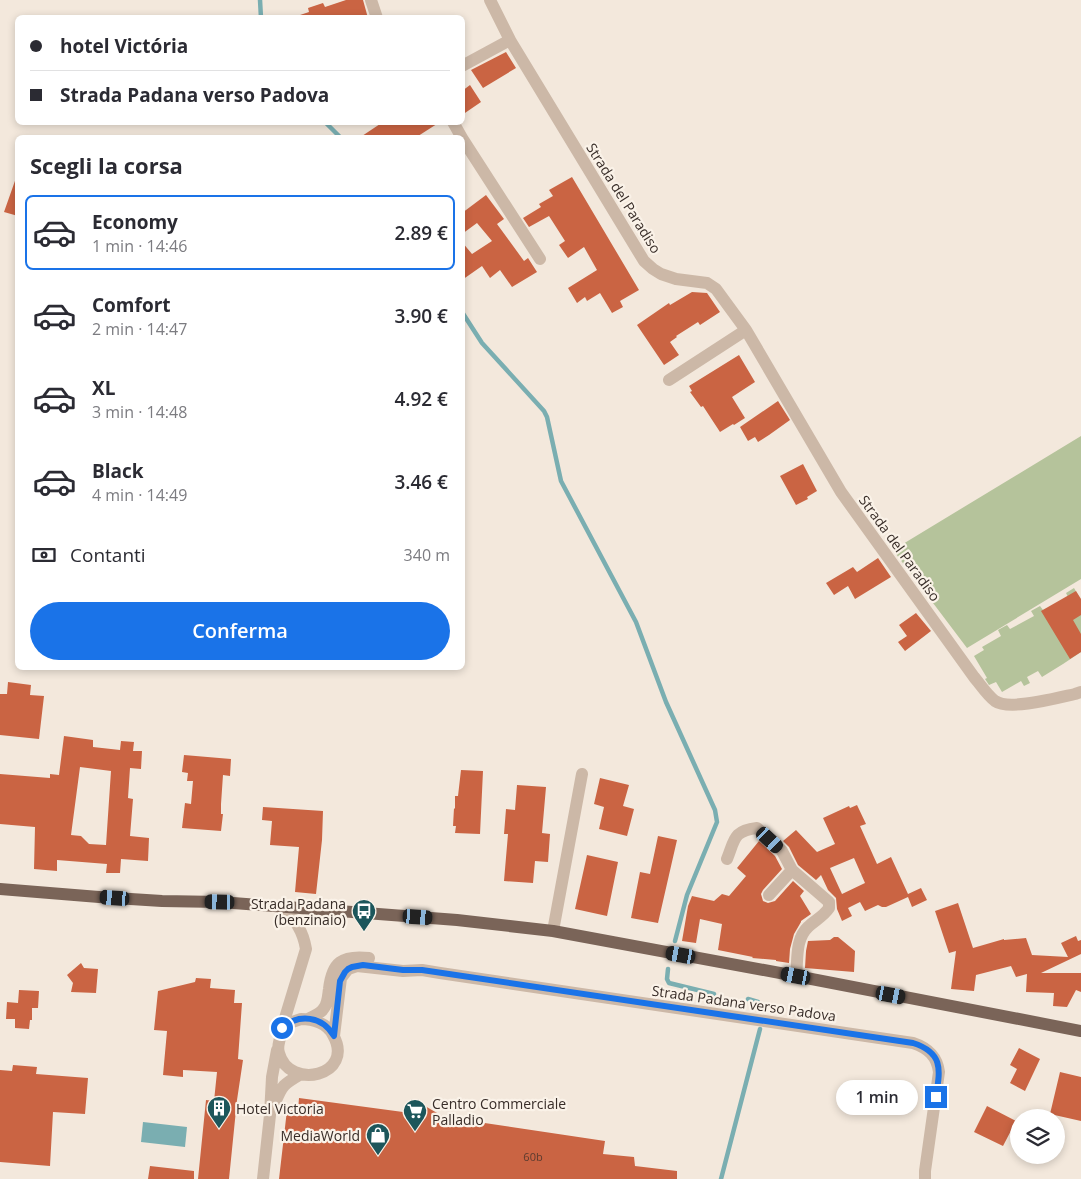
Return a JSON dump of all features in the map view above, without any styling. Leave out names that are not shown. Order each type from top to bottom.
[{"type":"main road","points":[[0,889],[162,901],[220,902],[457,920],[553,932],[796,976],[1081,1031]]},
{"type":"street","points":[[371,0],[376,15]]},
{"type":"street","name":"Strada del Paradiso","points":[[490,0],[510,40],[644,261],[661,274],[676,279],[707,283],[716,289],[746,330],[841,492],[968,669],[995,701],[1009,705],[1034,703],[1081,692]]},
{"type":"street","points":[[465,64],[510,40]]},
{"type":"street","points":[[465,143],[540,259]]},
{"type":"street","points":[[670,380],[746,330]]},
{"type":"street","points":[[553,932],[582,774]]},
{"type":"street","points":[[727,860],[737,835],[745,830],[757,828],[782,851],[792,870],[828,902],[829,908],[825,914],[808,927],[799,938],[796,976]]},
{"type":"street","points":[[769,895],[792,870]]},
{"type":"street","points":[[263,1179],[272,1077],[282,1028],[306,949],[299,926],[282,907]]},
{"type":"street","name":"Strada Padana verso Padova","points":[[282,1028],[294,1021],[308,1019],[323,1010],[327,1001],[331,974],[338,964],[347,958],[359,957],[404,964],[422,970]]},
{"type":"street","name":"Strada Padana verso Padova","points":[[301,1074],[315,1074],[334,1065],[339,1053],[338,1044],[334,1036],[340,981],[348,969],[363,965],[403,970],[422,970],[903,1042],[927,1049],[932,1054],[940,1072],[925,1179]]},
{"type":"street","points":[[308,1019],[315,1020],[327,1027],[334,1036]]},
{"type":"street","points":[[278,1048],[285,1065],[294,1072],[301,1074]]},
{"type":"street","points":[[270,1115],[280,1089],[301,1074]]},
{"type":"green space","points":[[1081,436],[1081,579],[967,648],[893,550]]},
{"type":"green space","points":[[1074,588],[1081,600],[1081,652],[1042,677],[1038,671],[1027,677],[1030,683],[1024,686],[1021,681],[1002,692],[996,682],[989,685],[974,656],[984,650],[982,647],[1001,636],[998,630],[1007,625],[1010,629],[1034,616],[1031,611],[1040,606],[1043,610],[1069,599],[1066,593]]},
{"type":"water","points":[[143,1122],[187,1127],[185,1147],[141,1142]]},
{"type":"building","points":[[346,0],[363,0],[367,15],[300,15],[309,12],[308,8],[323,3],[325,7]]},
{"type":"building","points":[[506,52],[516,68],[483,88],[471,70]]},
{"type":"building","points":[[470,85],[481,102],[465,113],[465,89]]},
{"type":"building","points":[[378,125],[435,125],[420,135],[364,135]]},
{"type":"building","points":[[572,177],[639,290],[620,301],[623,307],[612,313],[600,293],[587,301],[585,297],[577,303],[568,288],[597,270],[584,247],[568,258],[559,245],[565,241],[549,216],[529,227],[523,218],[541,207],[539,204],[553,196],[549,190]]},
{"type":"building","points":[[15,181],[15,215],[4,212]]},
{"type":"building","points":[[486,195],[504,219],[497,224],[524,261],[528,258],[537,272],[512,287],[500,270],[490,278],[482,266],[465,278],[465,246],[472,254],[492,241],[477,223],[465,232],[465,211]]},
{"type":"building","points":[[692,292],[707,293],[720,312],[700,325],[698,322],[676,336],[670,342],[679,355],[664,365],[637,325],[669,303],[670,305]]},
{"type":"building","points":[[739,355],[755,382],[732,397],[745,418],[720,432],[703,406],[701,407],[690,392],[692,391],[689,386]]},
{"type":"building","points":[[778,401],[790,420],[758,442],[755,437],[748,441],[740,427]]},
{"type":"building","points":[[803,464],[817,491],[807,497],[808,499],[796,505],[780,476]]},
{"type":"building","points":[[878,558],[891,577],[855,599],[848,586],[834,595],[826,583],[853,567],[857,572]]},
{"type":"building","points":[[1076,591],[1081,599],[1081,615],[1073,620],[1081,634],[1081,652],[1070,659],[1041,611]]},
{"type":"building","points":[[916,613],[931,631],[905,651],[898,642],[907,636],[899,625]]},
{"type":"building","points":[[8,682],[31,685],[30,695],[44,696],[39,739],[0,735],[0,694],[7,694]]},
{"type":"building","points":[[64,736],[93,740],[93,747],[120,750],[121,741],[134,742],[133,751],[142,751],[141,769],[130,768],[128,798],[133,799],[130,836],[149,838],[148,861],[121,859],[120,873],[106,873],[107,864],[57,860],[57,871],[34,869],[35,827],[0,824],[0,774],[50,778],[50,774],[59,775]],"holes":[[[80,767],[111,771],[106,845],[89,844],[81,836],[71,835]]]},
{"type":"building","points":[[184,755],[231,759],[230,776],[223,775],[221,831],[182,828],[185,803],[191,804],[193,781],[187,781],[188,773],[182,772]]},
{"type":"building","points":[[461,770],[483,771],[480,834],[455,833],[456,826],[453,826],[455,796],[458,796]]},
{"type":"building","points":[[600,778],[629,785],[623,806],[634,809],[627,836],[599,829],[604,807],[594,804]]},
{"type":"building","points":[[517,785],[546,787],[542,833],[550,834],[548,862],[535,861],[533,883],[504,881],[508,834],[504,834],[506,809],[515,810]]},
{"type":"building","points":[[857,805],[866,824],[860,826],[877,864],[891,857],[908,894],[921,888],[927,900],[912,907],[908,897],[886,907],[878,905],[865,911],[860,902],[848,908],[852,916],[842,921],[837,909],[836,898],[828,890],[821,875],[816,880],[798,865],[789,847],[783,841],[796,830],[817,852],[835,844],[823,818],[849,806],[850,808]],"holes":[[[854,858],[865,883],[842,894],[830,868]]]},
{"type":"building","points":[[263,807],[323,811],[316,894],[295,892],[299,847],[270,845],[272,821],[262,820]]},
{"type":"building","points":[[658,836],[677,840],[658,923],[631,918],[640,872],[650,874]]},
{"type":"building","points":[[759,841],[775,856],[782,869],[763,890],[761,894],[763,901],[768,903],[775,901],[793,881],[804,891],[800,896],[811,914],[801,921],[794,934],[789,963],[752,958],[718,950],[722,924],[700,919],[696,943],[682,941],[688,906],[692,896],[714,901],[722,894],[729,896],[746,876],[737,868]]},
{"type":"building","points":[[587,855],[618,862],[607,916],[575,909]]},
{"type":"building","points":[[958,903],[973,948],[1004,939],[1026,938],[1032,955],[1068,957],[1061,943],[1076,936],[1078,941],[1081,940],[1081,954],[1041,973],[1081,973],[1081,992],[1076,990],[1067,1007],[1053,1006],[1054,993],[1026,992],[1027,974],[1016,977],[1011,966],[976,975],[974,991],[951,989],[956,951],[949,953],[935,911]]},
{"type":"building","points":[[838,937],[855,951],[854,972],[805,968],[808,941],[830,940]]},
{"type":"building","points":[[81,963],[84,968],[98,969],[96,993],[71,992],[73,983],[67,975]]},
{"type":"building","points":[[196,978],[211,979],[210,988],[235,990],[234,1003],[242,1003],[238,1059],[243,1060],[229,1179],[198,1179],[206,1100],[214,1101],[217,1072],[183,1070],[183,1077],[163,1075],[167,1031],[154,1030],[158,991],[195,982]]},
{"type":"building","points":[[19,990],[39,991],[38,1008],[32,1008],[32,1020],[30,1020],[29,1029],[15,1028],[15,1019],[6,1019],[7,1002],[18,1003]]},
{"type":"building","points":[[1019,1048],[1040,1059],[1025,1091],[1010,1083],[1017,1069],[1010,1065]]},
{"type":"building","points":[[13,1065],[37,1067],[36,1074],[88,1078],[85,1114],[53,1112],[50,1166],[0,1162],[0,1070],[12,1071]]},
{"type":"building","points":[[1060,1072],[1081,1077],[1081,1121],[1065,1117],[1065,1109],[1051,1109]]},
{"type":"building","name":"Centro Commerciale Palladio","points":[[299,1098],[403,1112],[425,1106],[444,1117],[605,1141],[603,1154],[634,1157],[635,1166],[677,1171],[677,1179],[279,1179],[287,1110],[298,1111]]},
{"type":"building","points":[[987,1106],[1010,1118],[1010,1133],[1003,1146],[974,1132]]},
{"type":"building","points":[[150,1166],[194,1171],[194,1179],[148,1179]]},
{"type":"waterway","points":[[260,0],[261,15]]},
{"type":"waterway","points":[[328,125],[338,135]]},
{"type":"waterway","points":[[465,317],[482,343],[544,411],[561,481],[636,622],[666,702],[715,810],[717,822],[687,895],[675,941]]},
{"type":"waterway","points":[[668,969],[667,979],[669,983],[714,994]]},
{"type":"waterway","points":[[748,999],[758,1002],[764,1010]]},
{"type":"waterway","points":[[721,1179],[760,1029]]},
{"type":"place","name":"Strada Padana (benzinaio)","points":[[364,932]]},
{"type":"place","name":"Hotel Victoria","points":[[219,1129]]},
{"type":"place","name":"Centro Commerciale Palladio","points":[[415,1132]]},
{"type":"place","name":"MediaWorld","points":[[378,1156]]},
{"type":"route","points":[[282,1028],[300,1019],[315,1020],[327,1027],[334,1036],[340,981],[345,972],[352,967],[363,965],[403,970],[422,970],[913,1043],[927,1049],[936,1060],[940,1072],[936,1097]]}]
